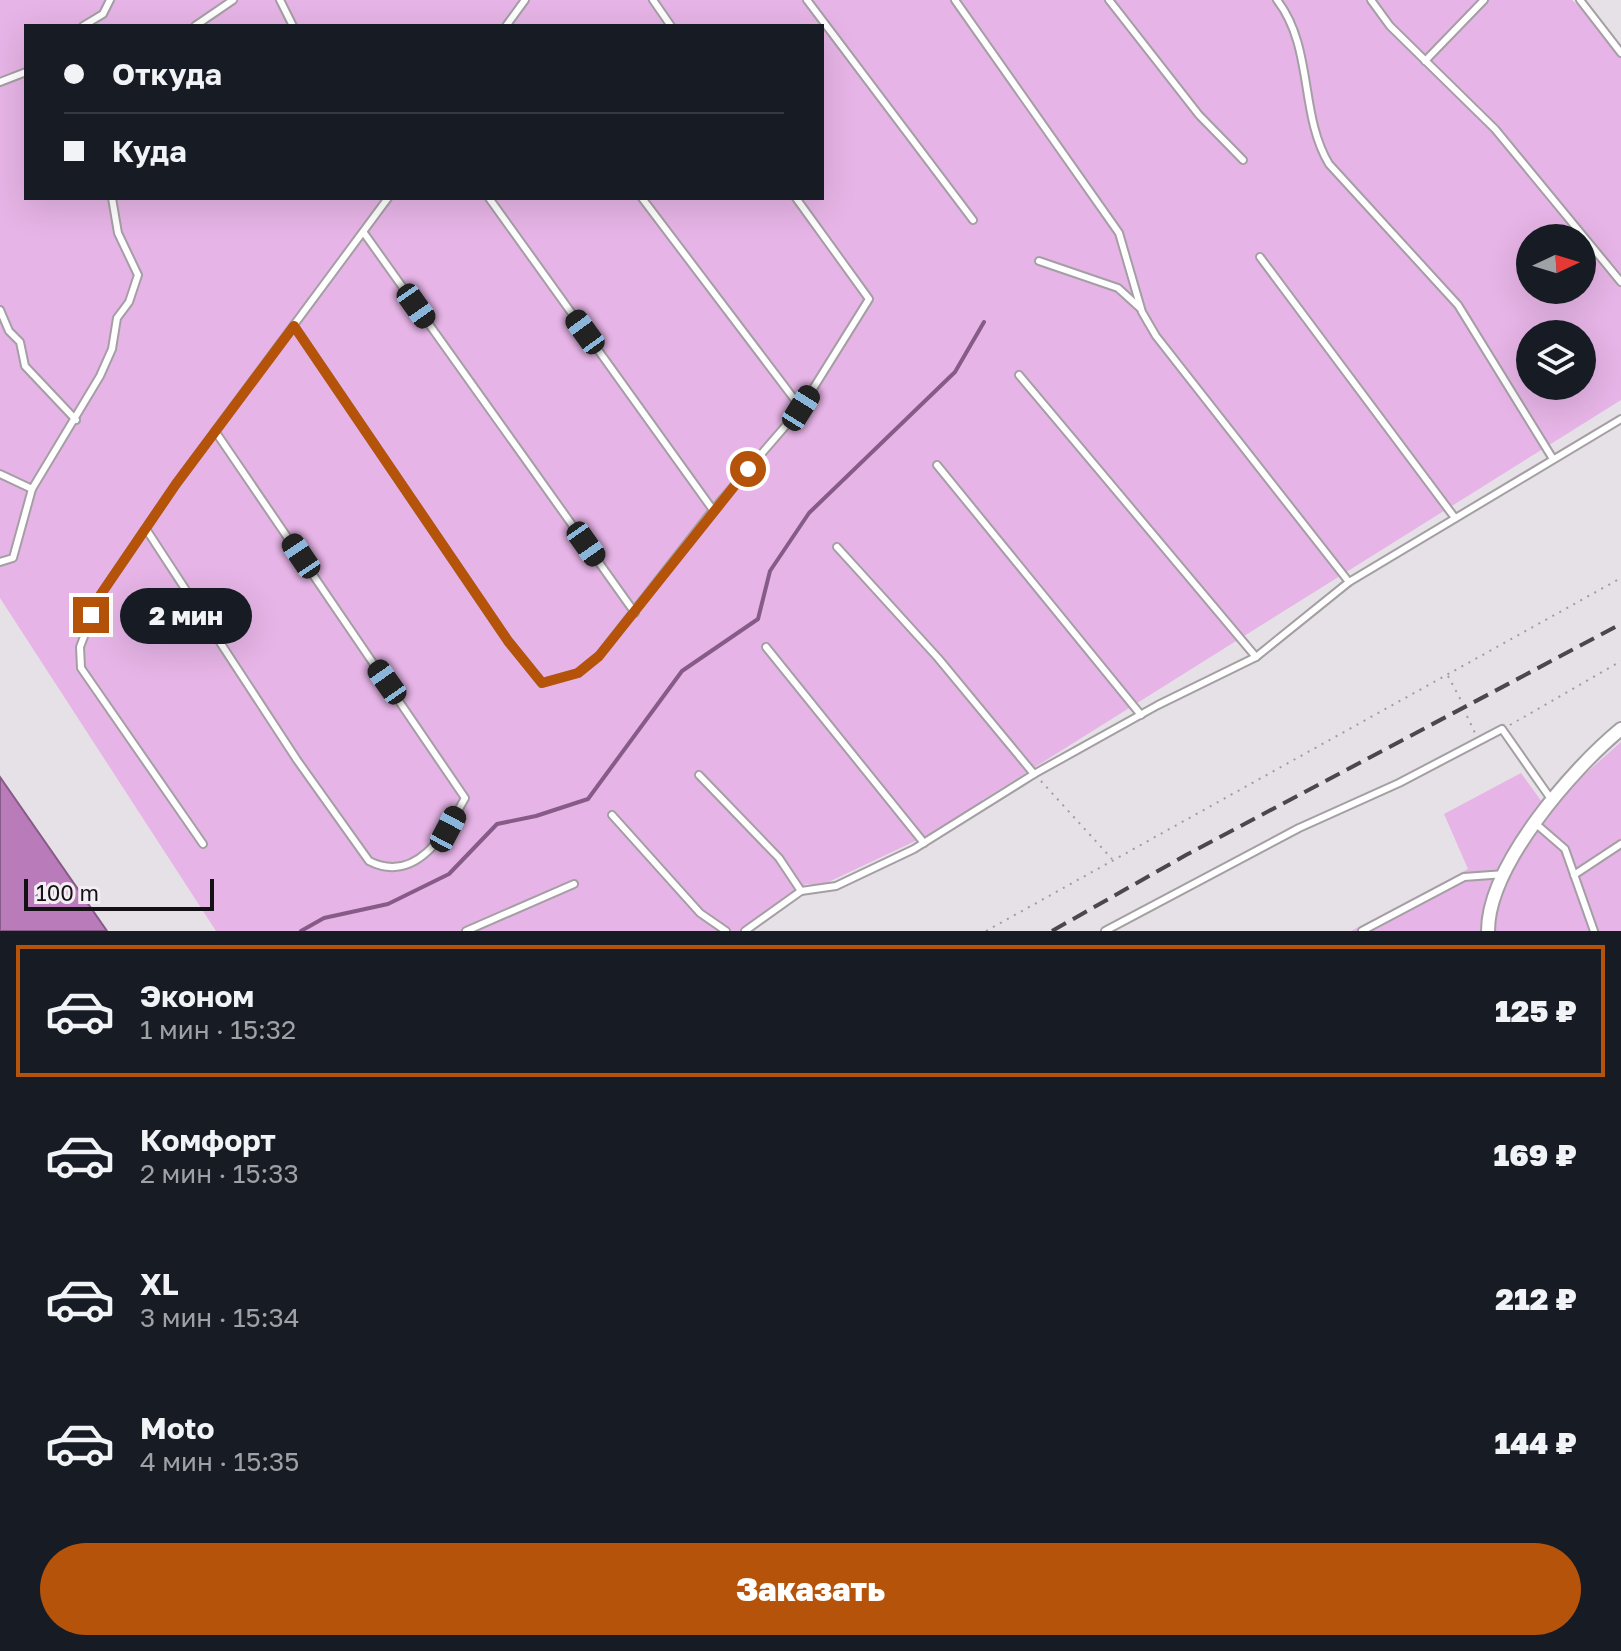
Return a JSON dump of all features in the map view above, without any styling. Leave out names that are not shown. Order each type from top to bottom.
[{"type":"street","points":[[1488,931],[1492,900],[1535,823],[1580,766],[1621,729]]},
{"type":"lane","points":[[86,24],[103,14],[110,0]]},
{"type":"lane","points":[[198,24],[233,0]]},
{"type":"lane","points":[[280,0],[292,24]]},
{"type":"lane","points":[[510,24],[525,0]]},
{"type":"lane","points":[[653,0],[670,24]]},
{"type":"lane","points":[[807,0],[973,220]]},
{"type":"lane","points":[[955,0],[1119,233],[1140,308]]},
{"type":"lane","points":[[1109,0],[1199,115],[1243,160]]},
{"type":"lane","points":[[1277,0],[1295,27],[1318,146],[1329,164],[1458,305],[1553,459]]},
{"type":"lane","points":[[1371,0],[1390,26],[1495,129],[1621,282]]},
{"type":"lane","points":[[1425,61],[1484,0]]},
{"type":"lane","points":[[1580,0],[1621,53]]},
{"type":"lane","points":[[0,82],[24,73]]},
{"type":"lane","points":[[0,562],[13,558],[32,489],[76,420],[112,349],[117,318],[129,302],[138,275],[118,233],[112,200]]},
{"type":"lane","points":[[203,844],[79,660],[80,647],[99,597],[215,431],[387,200]]},
{"type":"lane","points":[[490,200],[713,510]]},
{"type":"lane","points":[[644,200],[801,408]]},
{"type":"lane","points":[[294,326],[535,678],[542,683],[551,683],[578,673],[599,656],[635,613],[713,510],[801,408],[869,299],[797,200]]},
{"type":"lane","points":[[364,233],[635,613]]},
{"type":"lane","points":[[1260,257],[1455,518]]},
{"type":"lane","points":[[1039,261],[1118,288],[1140,308],[1176,363],[1349,582]]},
{"type":"lane","points":[[0,310],[9,331],[20,342],[25,366],[76,420]]},
{"type":"lane","points":[[1019,375],[1256,657]]},
{"type":"lane","points":[[745,931],[801,891],[836,886],[924,843],[1034,774],[1256,657],[1349,582],[1621,419]]},
{"type":"lane","points":[[146,529],[297,760],[369,861],[383,868],[400,868],[437,844],[465,798],[215,431]]},
{"type":"lane","points":[[937,465],[1141,715]]},
{"type":"lane","points":[[0,474],[32,489]]},
{"type":"lane","points":[[837,547],[938,658],[1034,774]]},
{"type":"lane","points":[[766,647],[924,843]]},
{"type":"lane","points":[[1105,931],[1299,828],[1399,783],[1502,729],[1551,799]]},
{"type":"lane","points":[[699,775],[779,858],[801,891]]},
{"type":"lane","points":[[612,815],[700,913],[726,931]]},
{"type":"lane","points":[[1535,823],[1565,849],[1594,931]]},
{"type":"lane","points":[[1574,875],[1621,844]]},
{"type":"lane","points":[[1362,931],[1464,877],[1505,874]]},
{"type":"lane","points":[[466,931],[574,884]]},
{"type":"path","points":[[986,931],[1621,578]]},
{"type":"path","points":[[1502,729],[1621,661]]},
{"type":"path","points":[[1448,675],[1463,704]]},
{"type":"path","points":[[1467,716],[1479,741]]},
{"type":"path","points":[[1034,774],[1113,860]]},
{"type":"shaded area","points":[[0,0],[1572,0],[1621,45],[1621,400],[984,799],[962,819],[820,886],[806,884],[749,931],[216,931],[0,598]]},
{"type":"shaded area","points":[[1621,742],[1621,931],[1351,931],[1468,869],[1444,814],[1521,773],[1550,813],[1577,781]]},
{"type":"shaded area","points":[[0,777],[107,931],[0,931]]},
{"type":"waterway","points":[[301,931],[324,918],[388,904],[449,874],[497,824],[536,816],[588,799],[682,671],[758,619],[770,571],[809,513],[955,372],[984,322]]},
{"type":"railway","points":[[1052,931],[1186,855],[1621,624]]},
{"type":"route","points":[[91,615],[99,597],[176,484],[294,326],[508,641],[542,683],[551,683],[578,673],[599,656],[748,469]]}]
